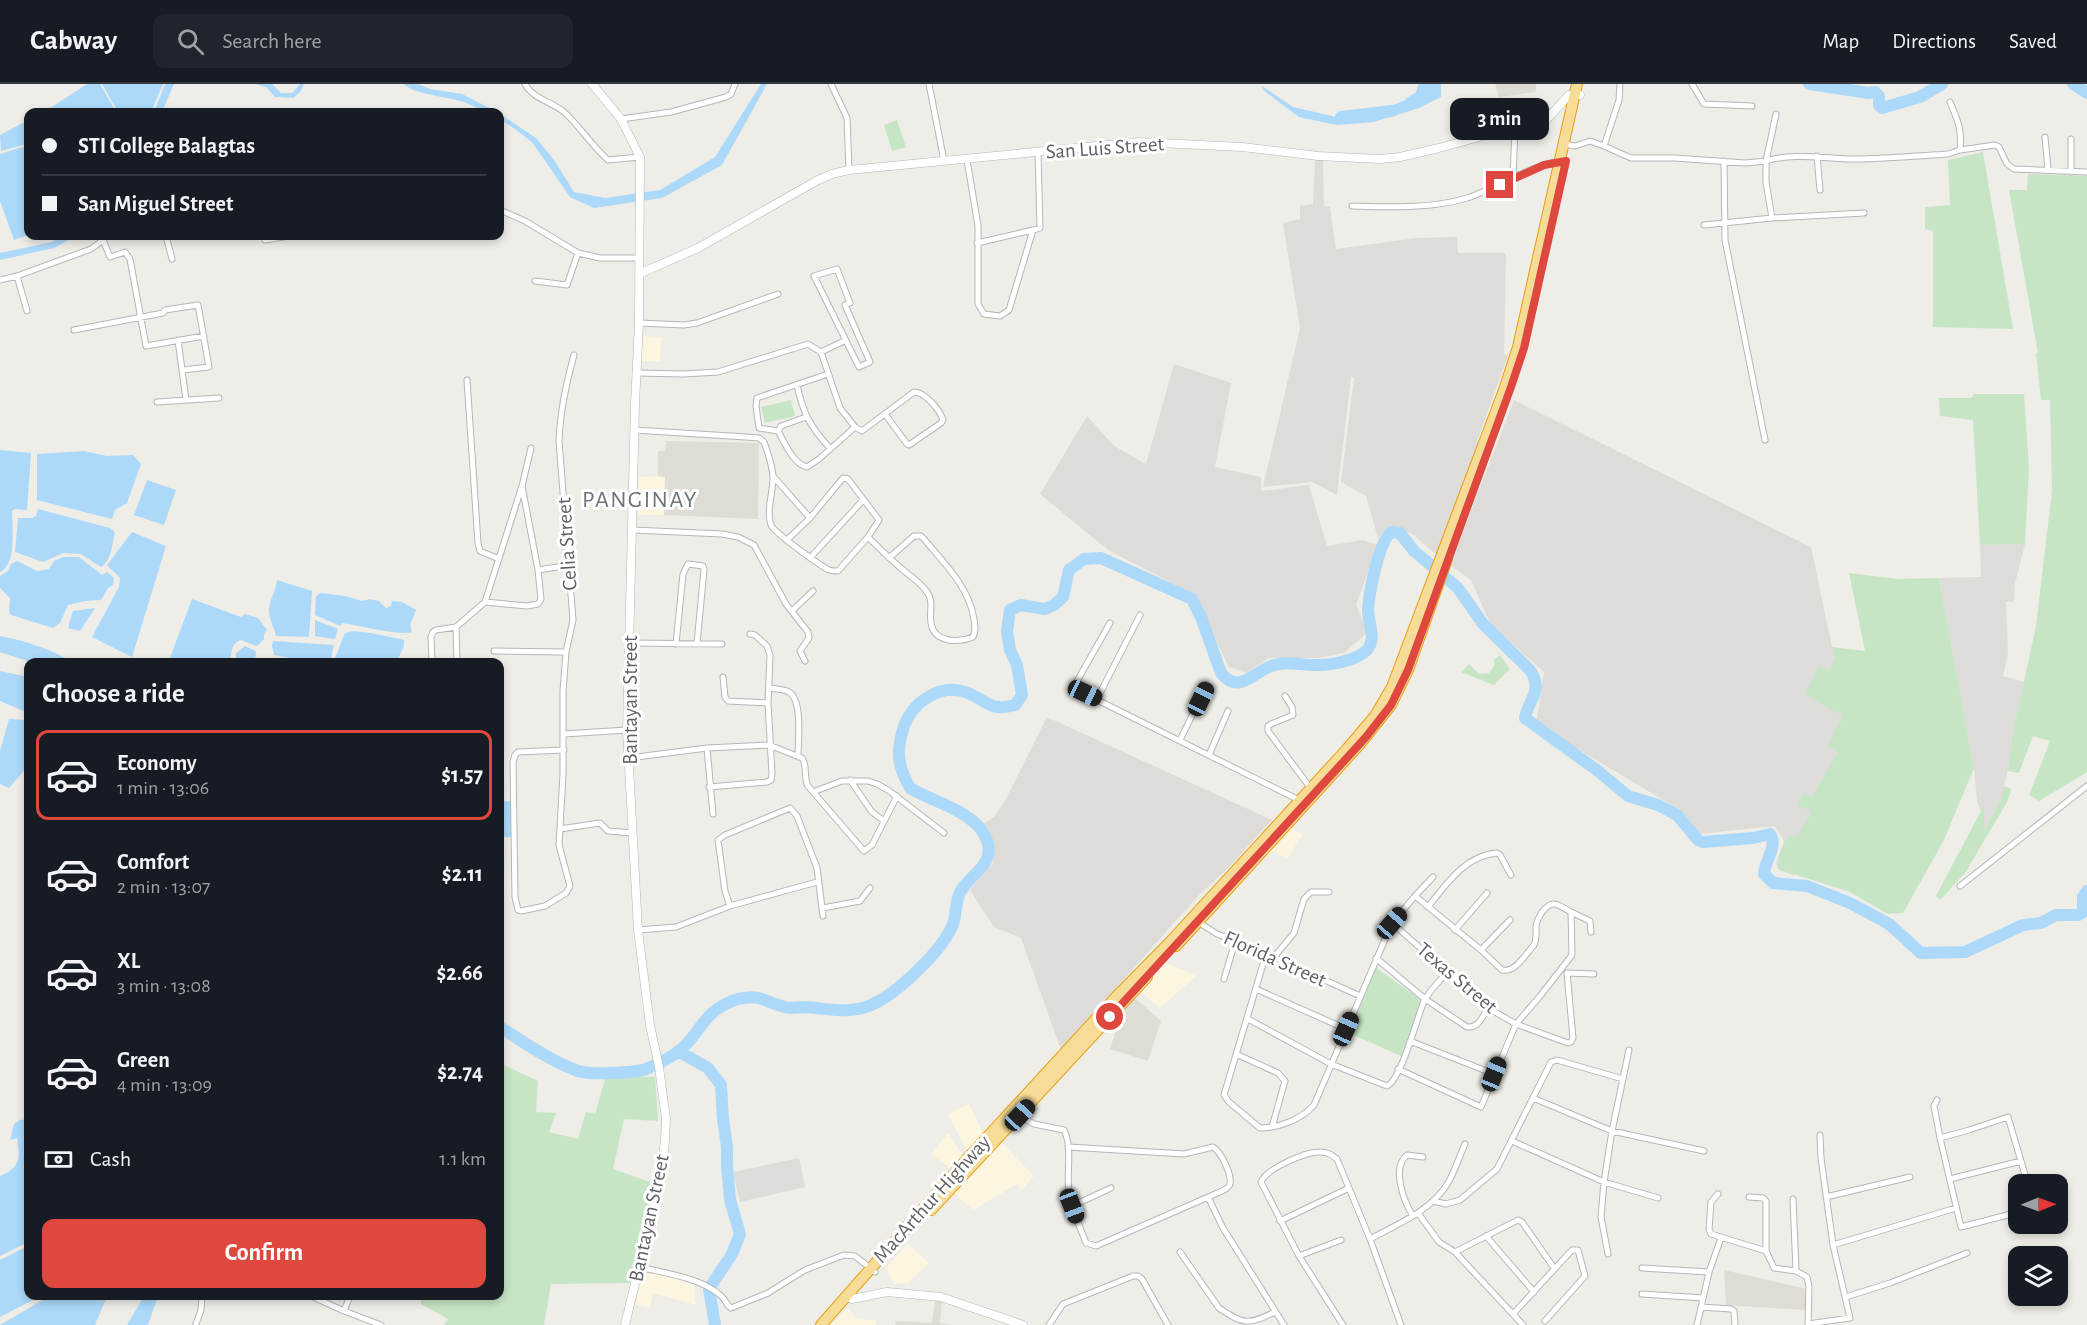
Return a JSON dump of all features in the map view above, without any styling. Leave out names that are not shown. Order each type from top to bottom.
[{"type":"highway","name":"MacArthur Highway","points":[[828,1325],[872,1270],[1302,802],[1370,734],[1391,705],[1408,670],[1437,575],[1524,348],[1579,89]]},
{"type":"highway","name":"MacArthur Highway","points":[[820,1325],[849,1298]]},
{"type":"main road","name":"Bantayan Street","points":[[592,84],[621,119],[640,157],[639,322],[634,430],[627,730],[638,930],[650,1025],[657,1054],[666,1119],[662,1176],[626,1325]]},
{"type":"main road","name":"San Luis Street","points":[[639,274],[698,248],[818,180],[849,170],[1148,142],[1242,147],[1318,156],[1380,159],[1439,148],[1548,118],[1569,95],[1579,89]]},
{"type":"main road","points":[[849,1298],[887,1293],[941,1297],[1023,1325]]},
{"type":"street","points":[[525,84],[531,92],[561,110],[581,129],[598,152],[608,160],[640,157]]},
{"type":"street","points":[[621,119],[671,112],[726,97],[731,94],[735,84]]},
{"type":"street","points":[[831,84],[847,118],[849,170]]},
{"type":"street","points":[[929,84],[944,160]]},
{"type":"street","points":[[1604,146],[1618,100],[1620,84]]},
{"type":"street","points":[[1692,84],[1704,104],[1752,106]]},
{"type":"street","points":[[1950,102],[1960,125],[1960,150]]},
{"type":"street","points":[[1772,218],[1766,182],[1766,161],[1776,114]]},
{"type":"street","points":[[1513,179],[1515,127]]},
{"type":"street","points":[[2045,137],[2048,170]]},
{"type":"street","points":[[2071,139],[2071,172]]},
{"type":"street","points":[[1567,144],[1575,146],[1590,141],[1631,158],[1745,163],[1817,156],[1855,159],[1947,154],[1995,145],[2000,147],[2007,164],[2014,169],[2087,172]]},
{"type":"street","points":[[977,243],[1040,228],[1038,153]]},
{"type":"street","points":[[1817,156],[1820,190]]},
{"type":"street","points":[[967,159],[978,226],[978,304],[984,314],[1000,316],[1009,310],[1033,230]]},
{"type":"street","points":[[1352,206],[1395,207],[1465,199],[1544,165],[1563,161]]},
{"type":"street","points":[[1724,161],[1724,222],[1729,268],[1765,440]]},
{"type":"street","points":[[504,212],[525,221],[578,253],[600,258],[639,258]]},
{"type":"street","points":[[1704,225],[1772,218],[1864,213]]},
{"type":"street","points":[[0,280],[91,249],[102,240]]},
{"type":"street","points":[[105,240],[111,257],[125,252],[130,259],[146,346],[204,336]]},
{"type":"street","points":[[168,240],[172,260]]},
{"type":"street","points":[[535,281],[567,285],[578,253]]},
{"type":"street","points":[[837,269],[850,303],[845,305],[870,362],[859,368],[846,340],[844,341],[814,276],[837,269]]},
{"type":"street","points":[[17,276],[27,311]]},
{"type":"street","points":[[639,322],[684,325],[697,323],[778,294]]},
{"type":"street","points":[[74,330],[198,305],[209,367],[183,370]]},
{"type":"street","points":[[178,340],[186,400]]},
{"type":"street","points":[[820,352],[844,341]]},
{"type":"street","points":[[637,373],[718,372],[808,344],[820,352],[836,401],[855,427],[862,431],[865,430],[885,414],[914,393],[919,392],[940,412],[943,420],[909,445],[885,414]]},
{"type":"street","name":"Celia Street","points":[[564,750],[518,752],[513,762],[515,897],[518,910],[524,911],[545,906],[569,890],[570,886],[559,845],[564,750],[562,691],[566,652],[573,621],[559,441],[560,416],[574,355]]},
{"type":"street","points":[[778,431],[759,428],[756,400],[760,396],[828,374]]},
{"type":"street","points":[[467,380],[478,543],[480,551],[500,559]]},
{"type":"street","points":[[797,385],[806,417],[830,448]]},
{"type":"street","points":[[157,402],[219,398]]},
{"type":"street","points":[[778,431],[781,426],[806,417]]},
{"type":"street","points":[[778,431],[788,449],[802,466],[807,467],[855,427]]},
{"type":"street","points":[[634,430],[759,438],[764,442],[773,476],[769,516],[774,531],[788,539],[810,558],[831,570],[838,571],[868,537],[879,520],[848,479],[843,478],[810,518],[788,539]]},
{"type":"street","points":[[432,658],[433,632],[456,627],[485,602],[522,486],[531,448]]},
{"type":"street","points":[[773,476],[810,518]]},
{"type":"street","points":[[485,602],[527,606],[538,604],[541,598],[522,486]]},
{"type":"street","points":[[810,558],[863,500]]},
{"type":"street","points":[[633,530],[704,532],[738,537],[754,545],[792,611],[802,622],[809,635],[800,651],[805,661]]},
{"type":"street","points":[[868,537],[889,558],[928,593],[931,604],[931,627],[942,640],[951,641],[973,637],[975,627],[969,597],[921,536],[914,536],[889,558]]},
{"type":"street","points":[[676,644],[683,574],[688,564],[703,566],[704,570],[697,643]]},
{"type":"street","points":[[537,570],[570,565]]},
{"type":"street","points":[[792,611],[813,591]]},
{"type":"street","points":[[1097,699],[1140,615]]},
{"type":"street","points":[[1110,623],[1073,688],[1302,802]]},
{"type":"street","points":[[456,627],[457,658]]},
{"type":"street","points":[[709,787],[771,780],[768,648],[755,635],[750,634]]},
{"type":"street","points":[[630,643],[722,644]]},
{"type":"street","points":[[494,651],[566,652]]},
{"type":"street","points":[[723,677],[724,697],[728,701],[768,703]]},
{"type":"street","points":[[1180,740],[1207,685]]},
{"type":"street","points":[[770,688],[789,692],[798,706],[798,756]]},
{"type":"street","points":[[1285,696],[1292,707],[1293,715],[1270,724],[1268,731],[1313,791]]},
{"type":"street","points":[[1209,755],[1228,711]]},
{"type":"street","points":[[564,734],[627,730]]},
{"type":"street","points":[[629,758],[707,748],[769,745],[798,756],[804,760],[806,782],[864,851],[872,845],[897,796]]},
{"type":"street","points":[[707,748],[713,814]]},
{"type":"street","points":[[813,792],[850,780],[878,784],[944,833]]},
{"type":"street","points":[[850,780],[872,812],[884,821]]},
{"type":"street","points":[[1960,886],[2087,786]]},
{"type":"street","points":[[730,906],[725,891],[718,840],[790,808],[797,816],[817,868],[823,916]]},
{"type":"street","points":[[560,829],[600,823],[608,831],[633,833]]},
{"type":"street","points":[[1428,907],[1455,875],[1472,861],[1484,855],[1497,853],[1500,855],[1511,875]]},
{"type":"street","points":[[1266,954],[1225,1092],[1225,1098],[1257,1127],[1272,1127],[1308,1112],[1314,1105],[1392,923],[1433,877]]},
{"type":"street","points":[[638,930],[676,927],[730,906],[817,882]]},
{"type":"street","points":[[823,908],[860,901],[870,888]]},
{"type":"street","points":[[1274,957],[1294,933],[1304,899],[1311,892],[1329,892]]},
{"type":"street","points":[[1455,930],[1487,893]]},
{"type":"street","points":[[1415,896],[1502,970],[1510,970],[1534,945],[1538,918],[1548,905],[1556,904],[1590,921],[1591,932]]},
{"type":"street","points":[[1398,1069],[1481,1107],[1516,1024],[1573,951],[1571,912]]},
{"type":"street","name":"Florida Street","points":[[1195,919],[1217,934],[1360,996]]},
{"type":"street","points":[[1481,950],[1510,920]]},
{"type":"street","name":"Texas Street","points":[[1392,923],[1488,1008],[1516,1024],[1571,1042],[1573,1038],[1567,973]]},
{"type":"street","points":[[1224,979],[1235,942]]},
{"type":"street","points":[[1376,958],[1425,999],[1467,1027],[1478,1024],[1488,1008]]},
{"type":"street","points":[[1561,968],[1567,973],[1594,974]]},
{"type":"street","points":[[1248,1019],[1331,1064],[1387,1086],[1391,1084],[1398,1069],[1425,999],[1447,972]]},
{"type":"street","points":[[1256,989],[1346,1029]]},
{"type":"street","points":[[1410,1041],[1494,1074]]},
{"type":"street","points":[[1608,1254],[1601,1217],[1604,1182],[1629,1050]]},
{"type":"street","points":[[1236,1054],[1283,1077],[1284,1087],[1272,1127]]},
{"type":"street","points":[[1433,1201],[1446,1204],[1460,1200],[1497,1169],[1554,1060],[1623,1079]]},
{"type":"street","points":[[1533,1098],[1612,1131],[1704,1151]]},
{"type":"street","points":[[1937,1100],[1934,1106],[1940,1138],[1961,1227],[2008,1215]]},
{"type":"street","points":[[1016,1113],[1038,1125],[1064,1130],[1068,1147],[1067,1171],[1072,1206],[1086,1243],[1096,1246],[1222,1191],[1228,1188],[1230,1183],[1226,1165],[1218,1149],[1213,1147],[1188,1154],[1068,1147]]},
{"type":"street","points":[[1940,1138],[1969,1131],[2008,1117],[2025,1174]]},
{"type":"street","points":[[1749,1197],[1763,1198],[1766,1201],[1766,1251],[1774,1268],[1796,1271],[1807,1277],[1808,1325],[1851,1322],[1833,1245],[1820,1135]]},
{"type":"street","points":[[1512,1141],[1604,1182],[1658,1198]]},
{"type":"street","points":[[1370,1239],[1416,1215],[1433,1201],[1448,1183],[1465,1144]]},
{"type":"street","points":[[1343,1325],[1299,1256],[1261,1182],[1268,1173],[1310,1153],[1331,1154],[1337,1159],[1370,1239],[1401,1325]]},
{"type":"street","points":[[1423,1157],[1407,1155],[1401,1163],[1403,1197],[1438,1242],[1455,1252],[1523,1325]]},
{"type":"street","points":[[1950,1179],[2022,1161]]},
{"type":"street","points":[[1826,1197],[1910,1177]]},
{"type":"street","points":[[1072,1206],[1111,1188]]},
{"type":"street","points":[[1280,1221],[1349,1188]]},
{"type":"street","points":[[1719,1194],[1711,1202],[1709,1229],[1712,1234],[1766,1251]]},
{"type":"street","points":[[1208,1197],[1223,1228],[1284,1325]]},
{"type":"street","points":[[1793,1200],[1796,1271]]},
{"type":"street","points":[[1833,1245],[1956,1208]]},
{"type":"street","points":[[1455,1252],[1518,1220],[1522,1222],[1554,1268]]},
{"type":"street","points":[[1486,1236],[1534,1292]]},
{"type":"street","points":[[1697,1325],[1709,1272],[1721,1238]]},
{"type":"street","points":[[1299,1256],[1341,1240]]},
{"type":"street","points":[[1513,1314],[1554,1268],[1575,1249],[1580,1252],[1585,1276],[1545,1321]]},
{"type":"street","points":[[1180,1252],[1219,1308],[1226,1314],[1250,1324],[1275,1312]]},
{"type":"street","points":[[1846,1297],[1890,1283],[1967,1252]]},
{"type":"street","points":[[639,1267],[709,1288],[718,1293],[731,1308],[768,1293],[805,1270],[844,1255],[855,1256],[872,1270]]},
{"type":"street","points":[[1642,1268],[1709,1272]]},
{"type":"street","points":[[1049,1325],[1063,1304],[1138,1276],[1142,1279],[1168,1325]]},
{"type":"street","points":[[1642,1294],[1703,1298]]},
{"type":"street","points":[[195,1324],[201,1310],[202,1300]]},
{"type":"street","points":[[325,1300],[344,1311],[381,1325]]},
{"type":"street","points":[[344,1311],[348,1300]]},
{"type":"street","points":[[1701,1307],[1731,1309],[1734,1311],[1735,1325]]},
{"type":"shaded area","points":[[1495,84],[1536,84],[1536,92],[1499,97]]},
{"type":"shaded area","points":[[1315,160],[1323,160],[1324,206],[1330,207],[1336,249],[1417,238],[1457,237],[1458,253],[1506,253],[1504,354],[1508,356],[1477,441],[1479,442],[1436,555],[1414,535],[1395,527],[1386,529],[1378,538],[1366,496],[1341,482],[1354,378],[1351,376],[1337,495],[1312,482],[1263,487],[1300,328],[1283,223],[1300,219],[1300,206],[1313,204]]},
{"type":"shaded area","points":[[643,336],[661,337],[660,361],[642,361]]},
{"type":"shaded area","points":[[1174,364],[1231,383],[1215,467],[1261,477],[1261,491],[1309,485],[1327,546],[1363,540],[1378,545],[1356,605],[1368,632],[1344,653],[1318,658],[1269,658],[1246,673],[1229,667],[1193,594],[1108,550],[1040,494],[1087,416],[1114,446],[1146,464]]},
{"type":"shaded area","points":[[1514,400],[1811,547],[1850,732],[1794,876],[1778,869],[1776,862],[1782,851],[1784,840],[1775,826],[1700,834],[1680,810],[1536,724],[1544,672],[1491,625],[1471,580],[1450,565]]},
{"type":"shaded area","points":[[666,441],[759,443],[758,519],[664,515],[665,477],[658,476],[658,451],[665,451]]},
{"type":"shaded area","points":[[665,476],[664,515],[638,515],[639,477]]},
{"type":"shaded area","points":[[2025,544],[2015,583],[2014,602],[2006,601],[2008,653],[2003,676],[2024,682],[2001,800],[1984,833],[1983,808],[1981,811],[1977,801],[1974,768],[1939,578],[1981,577],[1980,545]]},
{"type":"shaded area","points":[[1047,717],[1272,820],[1228,868],[1198,896],[1061,1050],[1021,938],[994,927],[970,890],[994,862],[992,846],[981,825],[994,817],[1006,799]]},
{"type":"shaded area","points":[[1289,827],[1303,834],[1288,858],[1268,850]]},
{"type":"shaded area","points":[[1166,963],[1196,976],[1160,1008],[1140,991]]},
{"type":"shaded area","points":[[1135,998],[1161,1021],[1148,1061],[1110,1049],[1122,1011]]},
{"type":"shaded area","points":[[969,1104],[983,1133],[967,1151],[948,1114]]},
{"type":"shaded area","points":[[948,1133],[962,1155],[951,1169],[931,1154]]},
{"type":"shaded area","points":[[1002,1143],[1034,1176],[1021,1191],[1017,1184],[973,1210],[954,1193]]},
{"type":"shaded area","points":[[799,1158],[805,1187],[740,1202],[733,1172]]},
{"type":"shaded area","points":[[908,1244],[929,1263],[908,1283],[894,1284],[886,1268]]},
{"type":"shaded area","points":[[1724,1270],[1807,1289],[1805,1310],[1726,1305]]},
{"type":"shaded area","points":[[642,1271],[694,1284],[696,1305],[653,1293],[650,1308],[636,1305]]},
{"type":"shaded area","points":[[935,1301],[942,1301],[940,1323],[952,1325],[895,1325],[896,1321],[932,1323]]},
{"type":"shaded area","points":[[847,1308],[857,1318],[876,1321],[876,1325],[831,1325]]},
{"type":"green space","points":[[897,120],[906,147],[892,151],[884,125]]},
{"type":"green space","points":[[1983,152],[2013,329],[1933,327],[1933,231],[1925,229],[1925,207],[1950,205],[1948,160]]},
{"type":"green space","points":[[2028,174],[2087,176],[2087,772],[2039,801],[2029,795],[2050,741],[2033,736],[2019,773],[2008,771],[2012,736],[2036,626],[2052,491],[2050,400],[2041,400],[2036,353],[2038,353],[2009,190],[2027,190]]},
{"type":"green space","points":[[1974,394],[2024,394],[2029,468],[2025,544],[1980,545],[1973,420],[1940,416],[1939,398],[1971,398]]},
{"type":"green space","points":[[791,400],[795,416],[765,423],[761,407]]},
{"type":"green space","points":[[1849,573],[1898,579],[1939,578],[1974,768],[1944,840],[1903,913],[1888,914],[1850,892],[1778,869],[1779,856],[1784,842],[1789,836],[1797,836],[1812,812],[1798,805],[1803,793],[1812,797],[1838,752],[1827,746],[1843,716],[1805,695],[1818,666],[1829,671],[1835,659],[1832,647],[1865,651]]},
{"type":"green space","points":[[1500,655],[1510,669],[1494,685],[1461,672],[1469,664],[1479,674],[1489,673],[1494,666],[1494,660]]},
{"type":"green space","points":[[2004,786],[2010,788],[2011,791],[2007,802],[1965,873],[1940,900],[1936,896],[1981,811],[1984,807],[1984,831],[2001,800]]},
{"type":"green space","points":[[1376,968],[1423,1001],[1401,1056],[1349,1033]]},
{"type":"green space","points":[[504,1065],[538,1081],[536,1112],[556,1113],[549,1132],[578,1139],[586,1112],[595,1114],[606,1076],[655,1077],[658,1121],[624,1119],[613,1169],[653,1183],[631,1283],[551,1284],[544,1325],[444,1325],[448,1319],[421,1304],[421,1300],[504,1300]]},
{"type":"water","points":[[87,84],[100,84],[114,108],[50,108]]},
{"type":"water","points":[[102,84],[163,84],[153,108],[116,108]]},
{"type":"water","points":[[165,84],[174,84],[164,108],[156,108]]},
{"type":"water","points":[[256,84],[272,84],[281,93],[292,93],[300,84],[304,84],[293,98],[275,97],[267,88]]},
{"type":"water","points":[[403,84],[418,84],[430,89],[462,94],[489,108],[478,108],[458,100],[426,94]]},
{"type":"water","points":[[761,84],[767,84],[722,165],[662,198],[594,208],[570,197],[532,142],[504,122],[504,117],[536,138],[554,160],[574,192],[605,198],[660,190],[715,157]]},
{"type":"water","points":[[1428,84],[1441,84],[1441,97],[1419,108],[1374,122],[1337,125],[1299,117],[1263,90],[1262,86],[1293,107],[1336,117],[1371,114],[1425,92]]},
{"type":"water","points":[[24,122],[24,145],[1,151],[0,135]]},
{"type":"water","points":[[24,148],[24,236],[14,240],[0,201],[0,154]]},
{"type":"water","points":[[69,240],[54,248],[0,260],[0,253]]},
{"type":"water","points":[[0,450],[31,453],[27,510],[12,511],[11,554],[9,562],[0,572]]},
{"type":"water","points":[[84,451],[107,456],[133,455],[141,464],[127,503],[115,510],[112,519],[37,500],[37,454]]},
{"type":"water","points":[[147,480],[176,490],[164,525],[134,515]]},
{"type":"water","points":[[38,509],[110,528],[115,532],[111,551],[105,564],[101,567],[81,554],[63,553],[43,562],[15,552],[18,518],[32,518],[36,516]]},
{"type":"water","points":[[132,532],[166,546],[132,657],[92,637],[119,587],[120,578],[107,565]]},
{"type":"water","points":[[63,557],[79,557],[102,575],[107,572],[114,578],[113,585],[108,588],[101,600],[68,605],[60,623],[53,628],[11,615],[9,613],[10,598],[0,588],[0,576],[17,561],[37,571],[49,569],[54,561]]},
{"type":"water","points":[[277,580],[312,591],[309,637],[276,636],[269,612]]},
{"type":"water","points":[[321,593],[362,601],[370,599],[379,601],[386,608],[391,606],[392,601],[402,602],[416,610],[410,625],[412,632],[388,631],[342,623],[340,626],[315,615],[316,596]]},
{"type":"water","points":[[192,599],[241,617],[245,614],[258,618],[267,630],[264,639],[257,646],[241,640],[237,642],[230,658],[170,658]]},
{"type":"water","points":[[95,608],[80,631],[68,628],[73,611]]},
{"type":"water","points":[[315,620],[338,629],[335,639],[315,636]]},
{"type":"water","points":[[354,631],[371,633],[404,640],[404,646],[398,658],[335,658],[345,633]]},
{"type":"water","points":[[0,636],[38,646],[64,658],[24,660],[0,652]]},
{"type":"water","points":[[273,641],[334,645],[331,658],[289,658],[274,655]]},
{"type":"water","points":[[245,646],[256,651],[255,658],[236,658],[236,653]]},
{"type":"water","points":[[0,671],[24,676],[24,711],[0,701]]},
{"type":"water","points":[[9,719],[24,720],[24,771],[9,788],[0,784],[0,751]]},
{"type":"water","points":[[511,801],[512,837],[504,837],[504,802]]},
{"type":"water","points":[[24,1120],[24,1244],[0,1256],[0,1176],[7,1173],[18,1162],[17,1138],[10,1140],[14,1124]]},
{"type":"water","points":[[24,1248],[24,1300],[33,1300],[0,1317],[0,1260]]},
{"type":"water","points":[[43,1300],[105,1300],[95,1325],[0,1325]]},
{"type":"water","points":[[142,1300],[157,1300],[148,1325],[127,1325]]},
{"type":"waterway","points":[[1410,103],[1421,96],[1425,84]]},
{"type":"waterway","points":[[1809,84],[1875,92],[1879,96],[1879,105],[1882,108],[1920,97],[1942,84]]},
{"type":"waterway","points":[[2073,84],[2087,93]]},
{"type":"waterway","points":[[1341,117],[1392,111]]},
{"type":"waterway","points":[[504,1030],[548,1057],[578,1071],[623,1072],[646,1069],[678,1052],[717,1009],[738,999],[753,997],[790,1008],[837,1010],[854,1010],[882,999],[906,981],[940,946],[953,924],[960,893],[983,866],[989,853],[985,836],[971,820],[952,808],[910,788],[902,772],[899,758],[904,726],[908,717],[921,702],[929,696],[948,690],[968,693],[994,706],[1015,705],[1022,695],[1017,665],[1010,650],[1007,631],[1010,610],[1021,605],[1045,609],[1054,605],[1063,597],[1069,570],[1084,559],[1101,558],[1192,599],[1201,617],[1221,673],[1233,682],[1245,681],[1281,663],[1319,665],[1338,663],[1363,654],[1370,646],[1372,636],[1368,610],[1373,580],[1383,545],[1392,532],[1400,533],[1414,551],[1458,588],[1483,624],[1530,670],[1536,684],[1525,718],[1598,771],[1628,796],[1658,805],[1677,815],[1698,840],[1703,842],[1753,838],[1770,834],[1773,843],[1764,874],[1773,883],[1807,886],[1850,903],[1889,924],[1921,953],[1965,952],[2023,925],[2041,923],[2056,915],[2078,915],[2083,912],[2083,897],[2087,891]]},
{"type":"waterway","points":[[678,1051],[708,1068],[721,1085],[730,1200],[740,1234],[732,1254],[709,1289],[715,1325]]},
{"type":"district","name":"PANGINAY","points":[[640,500]]},
{"type":"route","points":[[1110,1017],[1366,737],[1400,690],[1524,348],[1566,161],[1544,165],[1500,185]]}]
